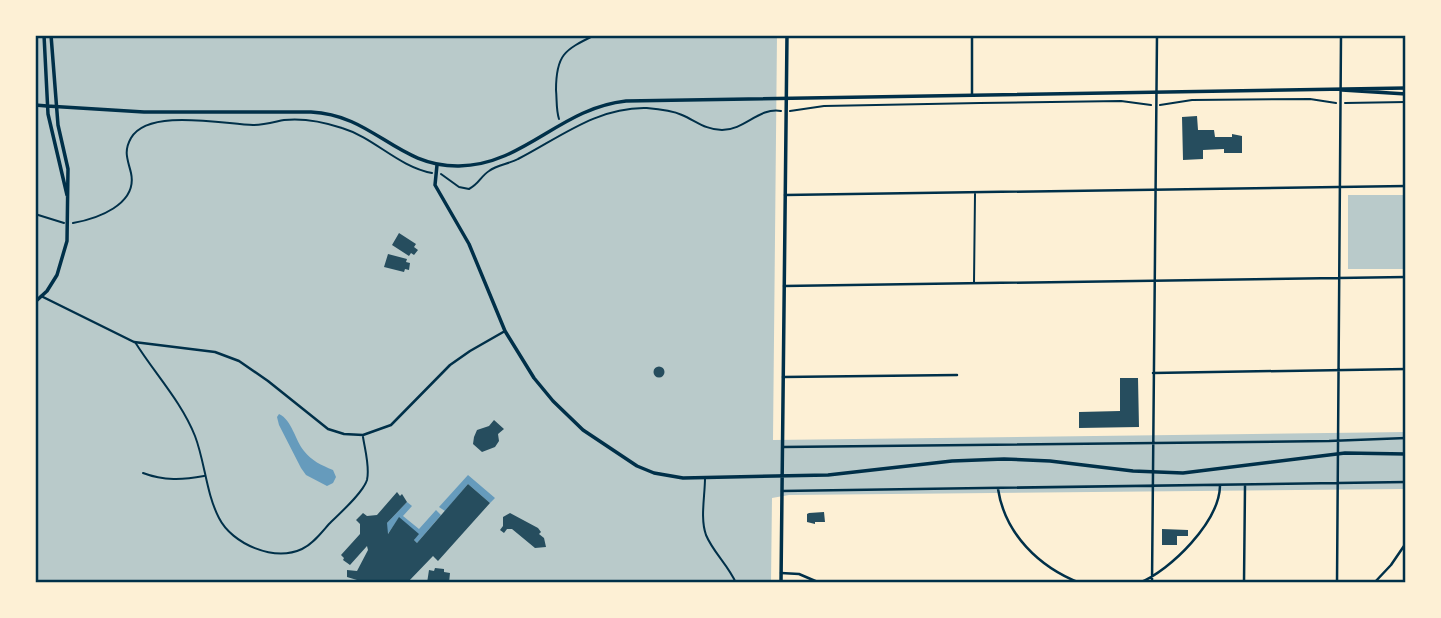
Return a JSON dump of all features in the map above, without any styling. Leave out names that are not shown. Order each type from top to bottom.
[{"type":"main road","points":[[35,302],[47,291],[62,264],[68,235],[67,197],[47,106],[44,35]]},
{"type":"main road","points":[[51,35],[58,125],[67,156],[67,197]]},
{"type":"main road","points":[[781,583],[787,35]]},
{"type":"main road","points":[[1340,90],[1406,88]]},
{"type":"main road","points":[[35,105],[144,113],[335,114],[365,126],[405,152],[437,165],[467,166],[499,159],[584,111],[611,103],[1157,92],[1340,90],[1406,94]]},
{"type":"main road","points":[[437,165],[435,185],[469,244],[505,331],[534,378],[553,401],[593,438],[654,474],[683,478],[843,474],[928,463],[993,459],[1049,461],[1153,472],[1197,472],[1337,454],[1406,454]]},
{"type":"street","points":[[972,35],[972,95]]},
{"type":"street","points":[[1152,583],[1157,35]]},
{"type":"street","points":[[1337,583],[1341,35]]},
{"type":"street","points":[[785,195],[1406,186]]},
{"type":"street","points":[[784,286],[1406,277]]},
{"type":"street","points":[[41,296],[134,342],[215,352],[239,361],[268,380],[314,420],[328,429],[344,434],[363,435],[391,425],[450,365],[505,331]]},
{"type":"street","points":[[1153,373],[1406,369]]},
{"type":"street","points":[[783,377],[957,375]]},
{"type":"street","points":[[782,447],[1406,438]]},
{"type":"street","points":[[782,491],[1406,482]]},
{"type":"street","points":[[1139,583],[1152,577],[1182,552],[1204,526],[1220,496],[1220,486]]},
{"type":"street","points":[[1244,583],[1245,486]]},
{"type":"street","points":[[998,489],[1007,517],[1028,549],[1057,573],[1080,583]]},
{"type":"street","points":[[1374,583],[1406,543]]},
{"type":"street","points":[[781,573],[799,574],[820,583]]},
{"type":"lane","points":[[974,284],[975,193]]},
{"type":"lane","points":[[134,342],[168,387],[195,436],[216,511],[228,530],[242,542],[256,548],[290,553],[302,550],[313,542],[364,485],[367,472],[363,435]]},
{"type":"lane","points":[[143,473],[173,480],[205,475]]},
{"type":"lane","points":[[705,477],[703,522],[706,536],[736,583]]},
{"type":"path","points":[[558,118],[556,71],[560,57],[571,47],[595,35]]},
{"type":"path","points":[[1165,105],[1192,100],[1310,99],[1334,103]]},
{"type":"path","points":[[790,111],[824,106],[911,104],[1121,101],[1150,105]]},
{"type":"path","points":[[1349,103],[1406,102]]},
{"type":"path","points":[[440,174],[459,187],[469,188],[479,183],[491,169],[520,159],[580,124],[621,110],[647,108],[667,111],[685,116],[708,129],[719,130],[743,126],[767,111],[781,111]]},
{"type":"path","points":[[35,214],[66,224],[94,218],[113,209],[127,197],[130,188],[132,176],[125,155],[129,141],[144,125],[167,121],[255,125],[300,120],[327,123],[352,131],[400,161],[430,173]]},
{"type":"shaded area","points":[[35,35],[777,35],[773,440],[1406,432],[1406,489],[789,495],[772,498],[771,583],[35,583]]},
{"type":"shaded area","points":[[1348,195],[1406,195],[1406,269],[1348,269]]},
{"type":"water","points":[[279,414],[290,425],[307,454],[333,470],[336,477],[333,483],[327,486],[306,475],[279,425]]},
{"type":"water","points":[[468,475],[495,498],[490,503],[468,484],[445,511],[439,507]]},
{"type":"water","points":[[407,502],[412,506],[403,516],[419,529],[436,510],[441,515],[417,543],[414,540],[418,534],[399,518],[387,535],[387,523]]},
{"type":"building","points":[[1197,116],[1198,130],[1214,130],[1215,137],[1232,137],[1232,134],[1242,136],[1242,153],[1224,153],[1224,149],[1203,150],[1203,159],[1183,160],[1182,117]]},
{"type":"building","points":[[399,233],[416,244],[414,247],[418,250],[414,255],[411,253],[409,256],[392,245]]},
{"type":"building","points":[[388,254],[407,259],[406,262],[410,263],[409,270],[405,269],[404,272],[384,267]]},
{"type":"building","points":[[659,366],[665,372],[659,378],[653,372]]},
{"type":"building","points":[[1120,378],[1138,378],[1139,427],[1079,428],[1079,412],[1120,411]]},
{"type":"building","points":[[494,420],[504,429],[498,434],[499,441],[495,447],[482,452],[473,444],[474,437],[477,430],[489,426]]},
{"type":"building","points":[[468,484],[490,503],[438,561],[433,556],[407,583],[356,583],[357,580],[347,577],[347,570],[357,571],[368,550],[367,546],[350,565],[341,555],[360,534],[360,524],[356,520],[363,513],[367,516],[377,515],[397,492],[400,496],[402,494],[407,502],[387,523],[388,534],[399,517],[419,534],[414,540],[417,543]]},
{"type":"building","points":[[824,512],[825,522],[807,522],[807,514]]},
{"type":"building","points":[[510,513],[538,528],[546,547],[535,548],[512,529],[507,529],[504,533],[500,530],[503,517]]},
{"type":"building","points":[[1162,529],[1188,530],[1188,536],[1177,536],[1177,545],[1162,545]]},
{"type":"building","points":[[435,568],[450,573],[449,583],[427,583],[429,570],[434,571]]}]
